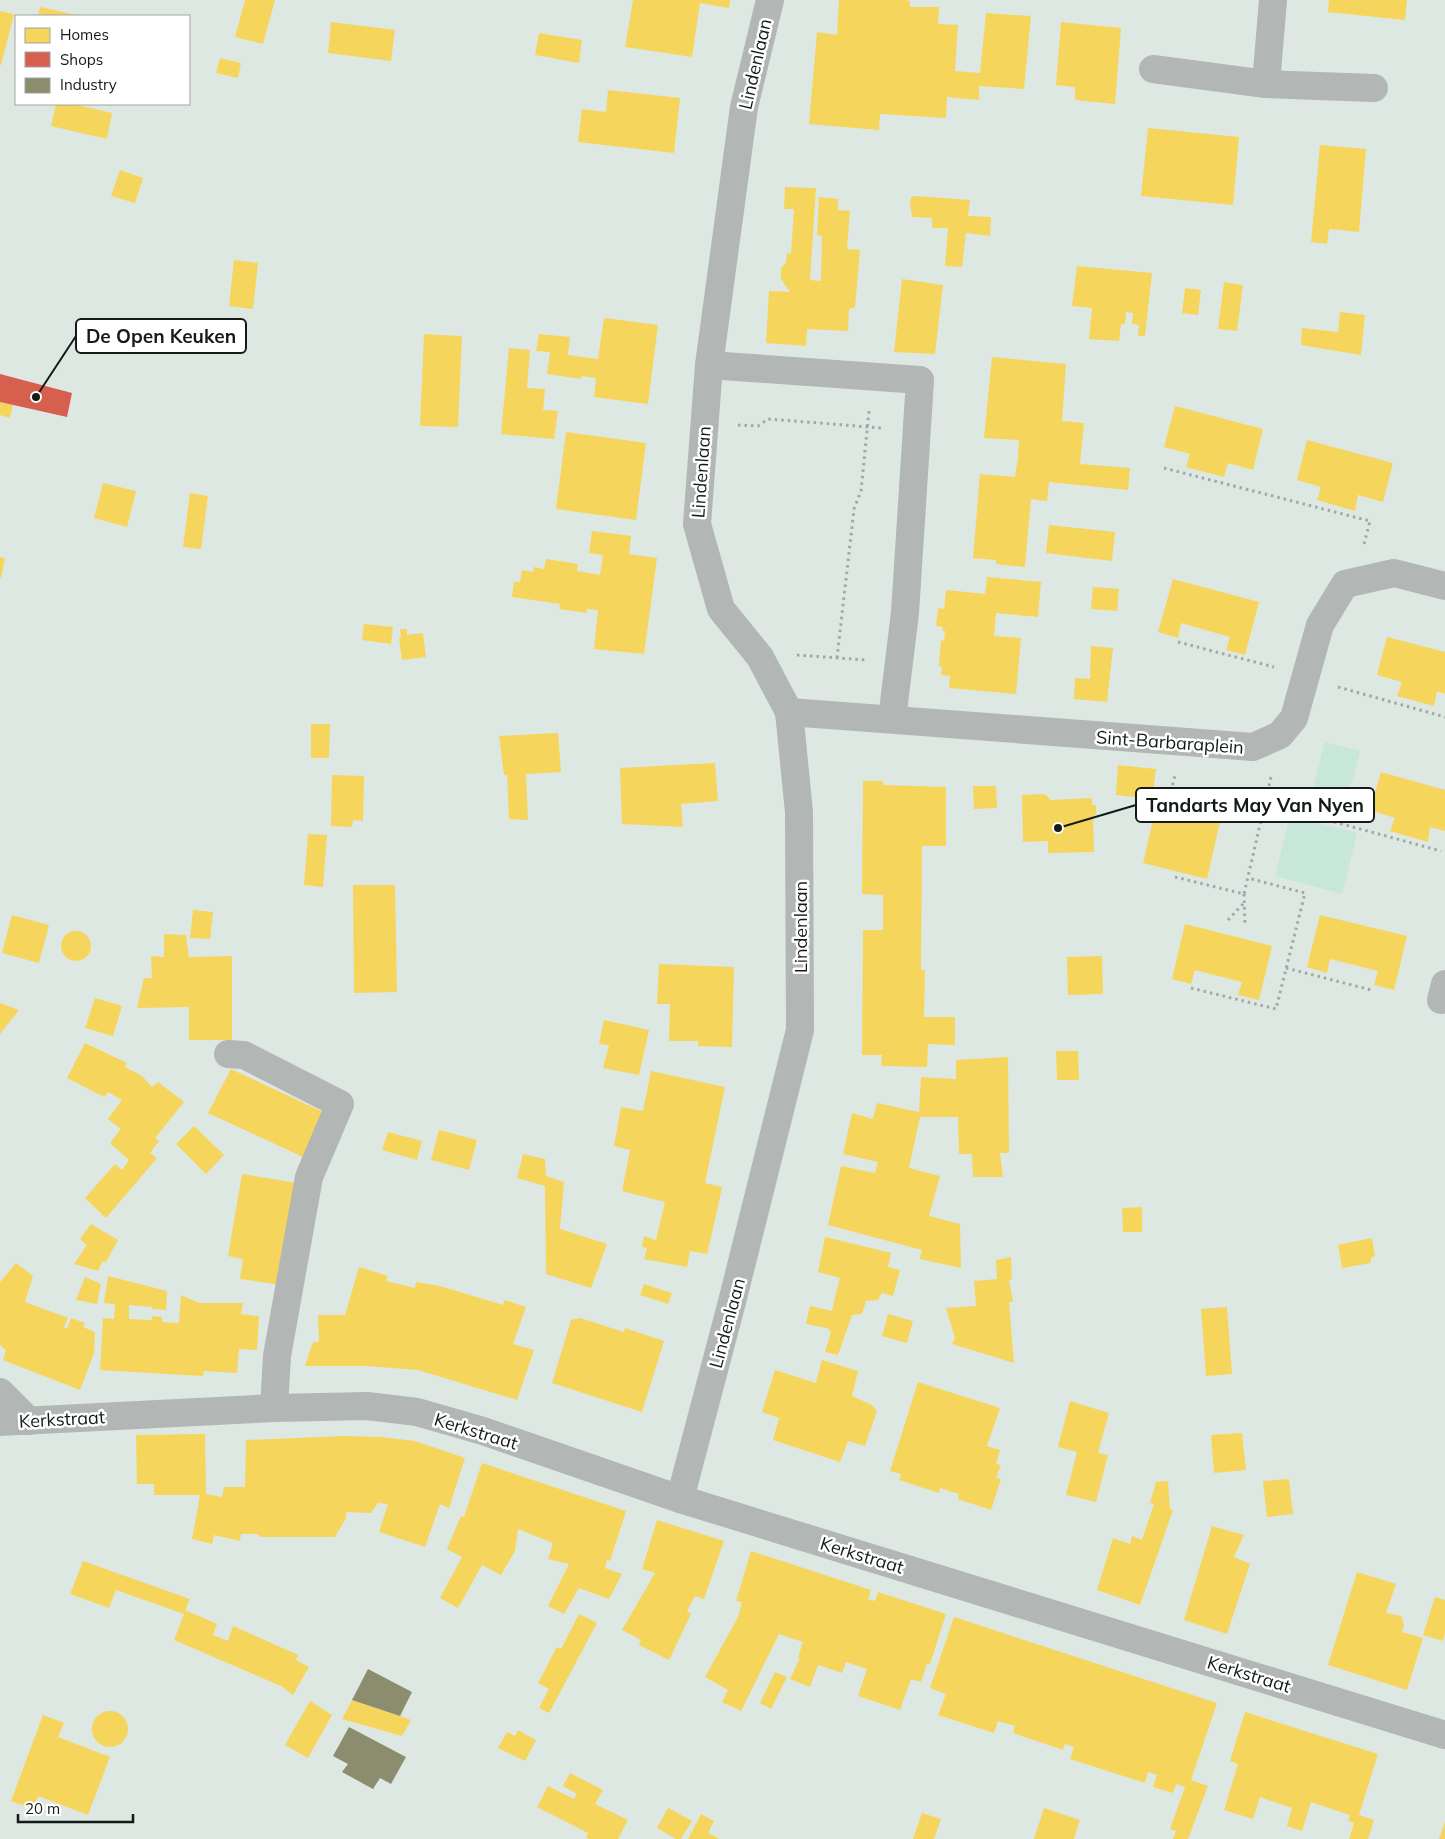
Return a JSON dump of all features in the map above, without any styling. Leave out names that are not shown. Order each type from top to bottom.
[{"type":"street","name":"Lindenlaan","points":[[680,1498],[733,1298],[800,1030],[799,812],[789,712],[760,657],[721,609],[697,524],[710,365],[744,107],[770,0]]},
{"type":"street","points":[[1266,84],[1273,0]]},
{"type":"street","points":[[1153,69],[1266,84],[1374,88]]},
{"type":"street","points":[[710,365],[920,380],[915,430],[905,613],[892,719]]},
{"type":"street","name":"Sint-Barbaraplein","points":[[789,712],[1253,748],[1280,735],[1294,718],[1320,625],[1344,584],[1394,572],[1445,586]]},
{"type":"street","points":[[228,1054],[244,1055],[340,1104],[310,1177],[277,1356],[274,1408]]},
{"type":"street","points":[[0,1392],[29,1421]]},
{"type":"street","name":"Kerkstraat","points":[[0,1422],[274,1408],[367,1406],[417,1412],[483,1431],[680,1498],[1445,1735]]},
{"type":"path","points":[[737,434],[743,368]]},
{"type":"path","points":[[837,658],[854,509],[861,491],[872,376]]},
{"type":"path","points":[[705,421],[758,426],[768,419],[915,430]]},
{"type":"path","points":[[1164,468],[1370,521],[1355,581]]},
{"type":"path","points":[[1178,642],[1445,717]]},
{"type":"path","points":[[796,664],[793,655],[899,662]]},
{"type":"path","points":[[1245,925],[1244,894],[1280,735]]},
{"type":"path","points":[[1265,803],[1441,851]]},
{"type":"path","points":[[1175,877],[1244,894]]},
{"type":"path","points":[[1191,988],[1276,1009],[1305,893],[1248,878]]},
{"type":"path","points":[[1228,920],[1244,903]]},
{"type":"path","points":[[1286,968],[1371,990]]},
{"type":"green space","points":[[1325,742],[1360,751],[1342,819],[1307,810]]},
{"type":"green space","points":[[1290,816],[1357,833],[1342,894],[1275,876]]},
{"type":"building: Homes","points":[[245,0],[275,0],[263,44],[235,37]]},
{"type":"building: Homes","points":[[633,0],[730,0],[729,8],[700,3],[692,57],[625,47]]},
{"type":"building: Homes","points":[[839,0],[905,0],[910,1],[910,7],[939,7],[938,24],[958,25],[955,71],[980,73],[986,13],[1031,16],[1024,89],[979,86],[979,100],[947,97],[946,118],[880,114],[879,130],[809,124],[817,32],[837,35]]},
{"type":"building: Homes","points":[[1329,0],[1407,0],[1405,20],[1328,12]]},
{"type":"building: Homes","points":[[40,7],[76,15],[38,15]]},
{"type":"building: Homes","points":[[0,11],[14,14],[1,65],[0,65]]},
{"type":"building: Homes","points":[[331,22],[395,30],[391,61],[328,53]]},
{"type":"building: Homes","points":[[1061,22],[1121,28],[1115,104],[1075,100],[1075,87],[1056,85]]},
{"type":"building: Homes","points":[[539,33],[582,40],[579,63],[535,55]]},
{"type":"building: Homes","points":[[220,58],[241,63],[238,78],[216,73]]},
{"type":"building: Homes","points":[[608,90],[680,98],[674,153],[578,142],[582,109],[606,112]]},
{"type":"building: Homes","points":[[56,105],[77,105],[112,113],[107,139],[51,126]]},
{"type":"building: Homes","points":[[1148,128],[1239,137],[1233,205],[1141,196]]},
{"type":"building: Homes","points":[[1320,145],[1366,149],[1359,232],[1329,229],[1327,244],[1311,242]]},
{"type":"building: Homes","points":[[120,170],[143,178],[135,203],[111,196]]},
{"type":"building: Homes","points":[[785,187],[816,188],[810,280],[821,281],[822,236],[817,235],[819,197],[838,199],[838,210],[850,211],[847,249],[860,250],[855,308],[849,310],[848,331],[807,329],[806,346],[766,343],[769,291],[790,292],[781,279],[781,268],[786,263],[787,253],[791,254],[794,209],[784,209]]},
{"type":"building: Homes","points":[[911,197],[970,200],[968,216],[991,217],[990,236],[966,233],[962,267],[945,266],[948,228],[932,228],[932,218],[912,217],[910,202]]},
{"type":"building: Homes","points":[[234,260],[258,263],[253,309],[229,306]]},
{"type":"building: Homes","points":[[1077,266],[1152,273],[1145,336],[1138,336],[1139,325],[1132,324],[1133,313],[1126,312],[1125,324],[1121,324],[1119,341],[1089,339],[1092,308],[1072,306]]},
{"type":"building: Homes","points":[[902,279],[943,285],[935,354],[894,352]]},
{"type":"building: Homes","points":[[1224,282],[1243,285],[1237,331],[1218,329]]},
{"type":"building: Homes","points":[[1185,288],[1201,290],[1198,315],[1182,313]]},
{"type":"building: Homes","points":[[1340,312],[1365,315],[1361,355],[1301,345],[1302,328],[1338,332]]},
{"type":"building: Homes","points":[[604,318],[658,325],[648,404],[594,397],[596,378],[581,376],[581,379],[547,374],[550,352],[536,351],[539,334],[570,337],[568,355],[598,359]]},
{"type":"building: Homes","points":[[424,334],[462,336],[458,427],[420,426]]},
{"type":"building: Homes","points":[[509,348],[530,350],[527,388],[545,389],[543,410],[558,411],[554,439],[501,434]]},
{"type":"building: Homes","points":[[992,357],[1066,364],[1062,421],[1084,423],[1080,464],[1130,468],[1128,490],[1049,482],[1047,501],[1031,499],[1025,567],[996,564],[996,560],[973,558],[980,474],[1015,477],[1018,458],[1019,440],[984,438]]},
{"type":"building: Homes","points":[[0,402],[13,405],[10,418],[0,415]]},
{"type":"building: Homes","points":[[1175,406],[1263,429],[1253,470],[1228,463],[1224,477],[1186,467],[1190,454],[1164,447]]},
{"type":"building: Homes","points":[[566,432],[646,443],[636,520],[556,509]]},
{"type":"building: Homes","points":[[1307,440],[1393,463],[1383,502],[1358,495],[1355,511],[1317,500],[1321,487],[1297,480]]},
{"type":"building: Homes","points":[[103,483],[136,491],[127,527],[94,518]]},
{"type":"building: Homes","points":[[190,493],[208,496],[201,549],[183,547]]},
{"type":"building: Homes","points":[[1049,525],[1115,532],[1112,561],[1046,553]]},
{"type":"building: Homes","points":[[592,531],[631,536],[629,554],[657,558],[644,654],[594,649],[598,610],[587,609],[587,613],[559,609],[560,604],[512,597],[514,582],[520,582],[522,570],[533,572],[534,567],[544,569],[546,559],[578,564],[577,571],[600,575],[603,555],[589,553]]},
{"type":"building: Homes","points":[[0,557],[5,558],[1,578],[0,578]]},
{"type":"building: Homes","points":[[987,577],[1041,582],[1038,617],[996,613],[994,636],[1021,638],[1016,694],[949,688],[950,676],[941,675],[942,667],[939,666],[941,640],[944,641],[945,631],[942,630],[943,627],[936,626],[938,608],[944,609],[946,590],[985,594]]},
{"type":"building: Homes","points":[[1173,579],[1259,602],[1245,655],[1226,650],[1230,637],[1181,623],[1178,638],[1158,632]]},
{"type":"building: Homes","points":[[1093,587],[1119,589],[1117,611],[1091,609]]},
{"type":"building: Homes","points":[[364,624],[393,627],[391,644],[362,640]]},
{"type":"building: Homes","points":[[400,629],[407,629],[407,635],[423,633],[426,657],[402,660],[399,638],[401,637]]},
{"type":"building: Homes","points":[[1387,637],[1445,652],[1445,694],[1437,691],[1434,706],[1397,696],[1402,682],[1377,675]]},
{"type":"building: Homes","points":[[1091,646],[1113,648],[1107,702],[1074,699],[1075,678],[1090,679]]},
{"type":"building: Homes","points":[[311,724],[330,724],[329,758],[311,758]]},
{"type":"building: Homes","points":[[558,733],[561,772],[526,774],[528,820],[509,819],[507,775],[504,775],[499,736]]},
{"type":"building: Homes","points":[[715,763],[718,801],[681,804],[683,827],[622,824],[620,768]]},
{"type":"building: Homes","points":[[1118,765],[1156,769],[1152,799],[1116,795]]},
{"type":"building: Homes","points":[[1381,772],[1445,790],[1445,831],[1430,827],[1428,842],[1390,831],[1395,818],[1370,810]]},
{"type":"building: Homes","points":[[332,775],[364,776],[363,821],[353,820],[352,827],[331,826]]},
{"type":"building: Homes","points":[[863,781],[883,781],[883,785],[946,787],[946,846],[922,846],[921,970],[925,970],[924,1017],[955,1017],[955,1045],[928,1044],[927,1067],[881,1066],[882,1055],[862,1055],[863,930],[883,930],[883,895],[862,894]]},
{"type":"building: Homes","points":[[973,786],[996,786],[997,808],[974,809]]},
{"type":"building: Homes","points":[[1045,794],[1051,800],[1092,798],[1092,805],[1096,805],[1096,815],[1093,815],[1094,852],[1048,853],[1048,841],[1023,842],[1022,795]]},
{"type":"building: Homes","points":[[1156,807],[1220,822],[1207,879],[1143,863]]},
{"type":"building: Homes","points":[[308,834],[327,835],[323,887],[304,885]]},
{"type":"building: Homes","points":[[353,885],[395,885],[397,992],[354,993]]},
{"type":"building: Homes","points":[[193,910],[213,912],[210,939],[190,938]]},
{"type":"building: Homes","points":[[12,915],[49,925],[39,963],[2,953]]},
{"type":"building: Homes","points":[[1320,915],[1407,936],[1394,990],[1374,985],[1378,971],[1330,959],[1327,973],[1307,967]]},
{"type":"building: Homes","points":[[1185,924],[1272,946],[1259,1000],[1238,995],[1242,982],[1195,970],[1191,984],[1172,979]]},
{"type":"building: Homes","points":[[76,931],[87,935],[91,946],[87,957],[76,961],[65,957],[61,946],[65,935]]},
{"type":"building: Homes","points":[[164,934],[186,935],[189,957],[232,956],[232,1040],[189,1040],[189,1007],[137,1008],[144,978],[152,978],[151,956],[164,957]]},
{"type":"building: Homes","points":[[1102,956],[1103,994],[1068,995],[1067,957]]},
{"type":"building: Homes","points":[[659,964],[734,967],[732,1047],[698,1046],[698,1041],[669,1041],[670,1004],[657,1004]]},
{"type":"building: Homes","points":[[95,998],[122,1006],[113,1036],[85,1028]]},
{"type":"building: Homes","points":[[0,1003],[19,1010],[0,1034]]},
{"type":"building: Homes","points":[[604,1020],[649,1030],[639,1075],[603,1068],[609,1045],[599,1044]]},
{"type":"building: Homes","points":[[85,1043],[127,1063],[125,1067],[142,1076],[152,1087],[158,1082],[184,1102],[155,1138],[159,1141],[150,1153],[157,1158],[106,1218],[85,1198],[115,1164],[122,1170],[129,1160],[110,1143],[121,1129],[108,1119],[122,1100],[108,1092],[104,1097],[67,1078]]},
{"type":"building: Homes","points":[[1056,1051],[1078,1051],[1079,1080],[1057,1080]]},
{"type":"building: Homes","points":[[1008,1057],[1009,1153],[1000,1153],[1003,1177],[973,1177],[972,1154],[959,1154],[958,1117],[920,1117],[909,1168],[940,1176],[929,1216],[960,1224],[961,1268],[920,1259],[922,1250],[828,1225],[841,1166],[875,1173],[878,1162],[843,1154],[852,1113],[873,1119],[877,1103],[919,1112],[921,1077],[956,1079],[956,1060]]},
{"type":"building: Homes","points":[[231,1069],[325,1113],[305,1158],[208,1113]]},
{"type":"building: Homes","points":[[651,1071],[725,1087],[705,1183],[722,1187],[717,1211],[707,1254],[690,1251],[687,1267],[644,1259],[647,1248],[642,1247],[644,1236],[656,1240],[665,1202],[622,1191],[630,1150],[614,1146],[621,1107],[643,1111]]},
{"type":"building: Homes","points":[[194,1126],[224,1155],[206,1174],[176,1144]]},
{"type":"building: Homes","points":[[439,1130],[477,1140],[469,1170],[431,1160]]},
{"type":"building: Homes","points":[[388,1132],[422,1141],[417,1160],[382,1150]]},
{"type":"building: Homes","points":[[523,1154],[545,1159],[546,1176],[564,1182],[560,1229],[607,1244],[591,1288],[546,1274],[545,1186],[517,1178]]},
{"type":"building: Homes","points":[[242,1174],[297,1183],[281,1285],[240,1279],[243,1259],[228,1256]]},
{"type":"building: Homes","points":[[1142,1207],[1142,1232],[1123,1232],[1122,1208]]},
{"type":"building: Homes","points":[[91,1224],[118,1240],[106,1262],[102,1262],[98,1271],[74,1264],[87,1245],[80,1239]]},
{"type":"building: Homes","points":[[825,1237],[891,1253],[888,1267],[900,1270],[893,1296],[882,1293],[878,1300],[866,1301],[862,1314],[852,1315],[838,1355],[825,1352],[831,1332],[827,1328],[806,1324],[810,1306],[832,1311],[840,1278],[818,1272]]},
{"type":"building: Homes","points":[[1372,1238],[1375,1256],[1371,1258],[1371,1263],[1342,1268],[1338,1245]]},
{"type":"building: Homes","points":[[1011,1257],[1012,1279],[1009,1280],[1013,1302],[1009,1302],[1014,1363],[952,1344],[955,1338],[946,1308],[976,1306],[974,1281],[997,1279],[996,1260]]},
{"type":"building: Homes","points":[[16,1263],[33,1276],[25,1302],[68,1318],[64,1327],[67,1329],[71,1318],[85,1323],[83,1327],[95,1332],[94,1353],[80,1390],[3,1360],[6,1350],[0,1345],[0,1282]]},
{"type":"building: Homes","points":[[359,1267],[388,1276],[386,1281],[415,1288],[416,1282],[440,1286],[503,1305],[505,1300],[526,1307],[513,1344],[534,1350],[517,1400],[418,1370],[366,1366],[305,1366],[313,1342],[319,1342],[318,1315],[345,1315]]},
{"type":"building: Homes","points":[[108,1276],[167,1291],[166,1310],[129,1305],[129,1319],[152,1320],[152,1316],[162,1317],[162,1322],[179,1323],[181,1295],[199,1303],[243,1303],[241,1314],[259,1316],[257,1350],[239,1349],[237,1373],[204,1371],[203,1376],[100,1370],[103,1318],[114,1319],[115,1304],[104,1303]]},
{"type":"building: Homes","points":[[85,1277],[101,1284],[97,1304],[76,1300]]},
{"type":"building: Homes","points":[[644,1284],[672,1293],[668,1304],[640,1295]]},
{"type":"building: Homes","points":[[1227,1307],[1232,1374],[1206,1376],[1201,1309]]},
{"type":"building: Homes","points":[[888,1314],[913,1321],[907,1343],[882,1336]]},
{"type":"building: Homes","points":[[580,1318],[624,1332],[625,1328],[664,1341],[642,1412],[552,1383],[571,1320]]},
{"type":"building: Homes","points":[[822,1360],[858,1371],[852,1396],[872,1405],[877,1411],[865,1446],[848,1441],[840,1462],[773,1440],[779,1418],[762,1412],[775,1370],[816,1383]]},
{"type":"building: Homes","points":[[918,1382],[1000,1408],[987,1446],[1000,1450],[996,1464],[1001,1465],[996,1478],[1001,1479],[991,1510],[958,1499],[959,1494],[940,1488],[939,1493],[899,1480],[901,1474],[890,1471]]},
{"type":"building: Homes","points":[[1070,1401],[1109,1413],[1098,1453],[1108,1455],[1096,1502],[1066,1495],[1077,1452],[1058,1447]]},
{"type":"building: Homes","points":[[1242,1433],[1246,1470],[1214,1473],[1211,1435]]},
{"type":"building: Homes","points":[[205,1434],[206,1494],[222,1497],[224,1487],[245,1487],[246,1440],[345,1436],[380,1437],[415,1441],[465,1458],[449,1508],[440,1504],[425,1547],[379,1532],[388,1504],[378,1503],[371,1513],[346,1512],[346,1518],[335,1537],[261,1537],[257,1534],[241,1534],[240,1541],[214,1535],[212,1544],[192,1539],[200,1495],[154,1495],[154,1484],[137,1484],[136,1435]]},
{"type":"building: Homes","points":[[482,1463],[626,1511],[610,1561],[607,1560],[605,1568],[622,1574],[609,1599],[579,1588],[564,1614],[548,1606],[569,1564],[548,1559],[553,1543],[518,1529],[515,1551],[501,1575],[482,1565],[458,1608],[440,1598],[462,1557],[447,1549],[461,1516],[464,1517]]},
{"type":"building: Homes","points":[[1289,1479],[1293,1514],[1267,1517],[1263,1481]]},
{"type":"building: Homes","points":[[1168,1481],[1170,1509],[1173,1510],[1140,1605],[1097,1590],[1113,1538],[1130,1544],[1132,1536],[1142,1540],[1154,1504],[1150,1503],[1156,1482]]},
{"type":"building: Homes","points":[[657,1520],[724,1541],[704,1599],[695,1596],[687,1611],[691,1614],[669,1660],[639,1645],[641,1640],[622,1630],[655,1573],[642,1569]]},
{"type":"building: Homes","points":[[1212,1526],[1244,1535],[1234,1557],[1250,1564],[1227,1634],[1184,1620]]},
{"type":"building: Homes","points":[[751,1551],[871,1590],[868,1599],[875,1601],[878,1592],[946,1614],[930,1664],[927,1664],[921,1682],[911,1679],[900,1710],[858,1696],[867,1669],[846,1662],[842,1673],[818,1665],[810,1687],[790,1679],[800,1658],[798,1657],[803,1642],[779,1634],[741,1711],[722,1702],[728,1690],[705,1677],[738,1617],[742,1602],[736,1601]]},
{"type":"building: Homes","points":[[83,1561],[190,1599],[185,1610],[217,1624],[213,1635],[228,1641],[233,1626],[298,1655],[296,1660],[309,1667],[293,1695],[281,1686],[174,1640],[184,1614],[116,1590],[109,1608],[70,1594]]},
{"type":"building: Homes","points":[[1357,1572],[1396,1584],[1386,1613],[1401,1616],[1404,1625],[1402,1632],[1423,1638],[1407,1690],[1328,1665]]},
{"type":"building: Homes","points":[[1435,1597],[1445,1600],[1445,1633],[1443,1641],[1423,1635]]},
{"type":"building: Homes","points":[[579,1614],[597,1623],[549,1713],[539,1708],[549,1689],[538,1683],[557,1647],[561,1649]]},
{"type":"building: Homes","points":[[954,1617],[1217,1703],[1191,1780],[1208,1786],[1188,1839],[1173,1839],[1176,1831],[1170,1829],[1185,1787],[1176,1784],[1173,1793],[1153,1787],[1157,1775],[1148,1772],[1145,1783],[1070,1759],[1074,1747],[1065,1744],[1063,1750],[1013,1733],[1015,1726],[998,1721],[994,1733],[938,1715],[946,1694],[930,1688]]},
{"type":"building: Homes","points":[[775,1672],[787,1677],[771,1709],[760,1703]]},
{"type":"building: Homes","points":[[352,1700],[411,1720],[402,1736],[342,1719]]},
{"type":"building: Homes","points":[[310,1701],[332,1715],[308,1758],[285,1745]]},
{"type":"building: Homes","points":[[110,1711],[117,1712],[123,1716],[127,1722],[127,1736],[123,1742],[117,1746],[110,1747],[103,1746],[97,1742],[93,1736],[92,1729],[93,1722],[97,1716],[103,1712]]},
{"type":"building: Homes","points":[[1245,1712],[1378,1754],[1359,1815],[1374,1820],[1368,1839],[1349,1839],[1354,1823],[1348,1821],[1350,1815],[1311,1802],[1302,1831],[1287,1826],[1292,1808],[1260,1797],[1253,1819],[1224,1810],[1238,1764],[1230,1761]]},
{"type":"building: Homes","points":[[43,1715],[64,1723],[58,1737],[110,1757],[88,1815],[38,1796],[33,1809],[11,1801]]},
{"type":"building: Homes","points":[[518,1730],[536,1740],[525,1761],[498,1748],[507,1732],[515,1736]]},
{"type":"building: Homes","points":[[570,1773],[603,1790],[595,1804],[628,1820],[618,1839],[589,1839],[586,1837],[588,1833],[537,1807],[548,1786],[574,1799],[577,1794],[563,1786]]},
{"type":"building: Homes","points":[[668,1808],[692,1821],[681,1839],[676,1839],[657,1828]]},
{"type":"building: Homes","points":[[1044,1808],[1080,1820],[1074,1839],[1034,1839]]},
{"type":"building: Homes","points":[[922,1813],[941,1819],[934,1839],[913,1839]]},
{"type":"building: Homes","points":[[701,1814],[714,1821],[708,1833],[720,1839],[688,1839]]},
{"type":"building: Homes","points":[[1445,1822],[1445,1839],[1439,1839]]},
{"type":"building: Shops","points":[[0,374],[72,393],[67,417],[0,402]]},
{"type":"building: Industry","points":[[368,1669],[412,1692],[400,1716],[352,1700]]},
{"type":"building: Industry","points":[[349,1727],[406,1757],[391,1784],[380,1778],[373,1789],[342,1772],[348,1764],[333,1756]]},
{"type":"place","name":"De Open Keuken","points":[[36,397]]},
{"type":"place","name":"Tandarts May Van Nyen","points":[[1058,828]]}]
